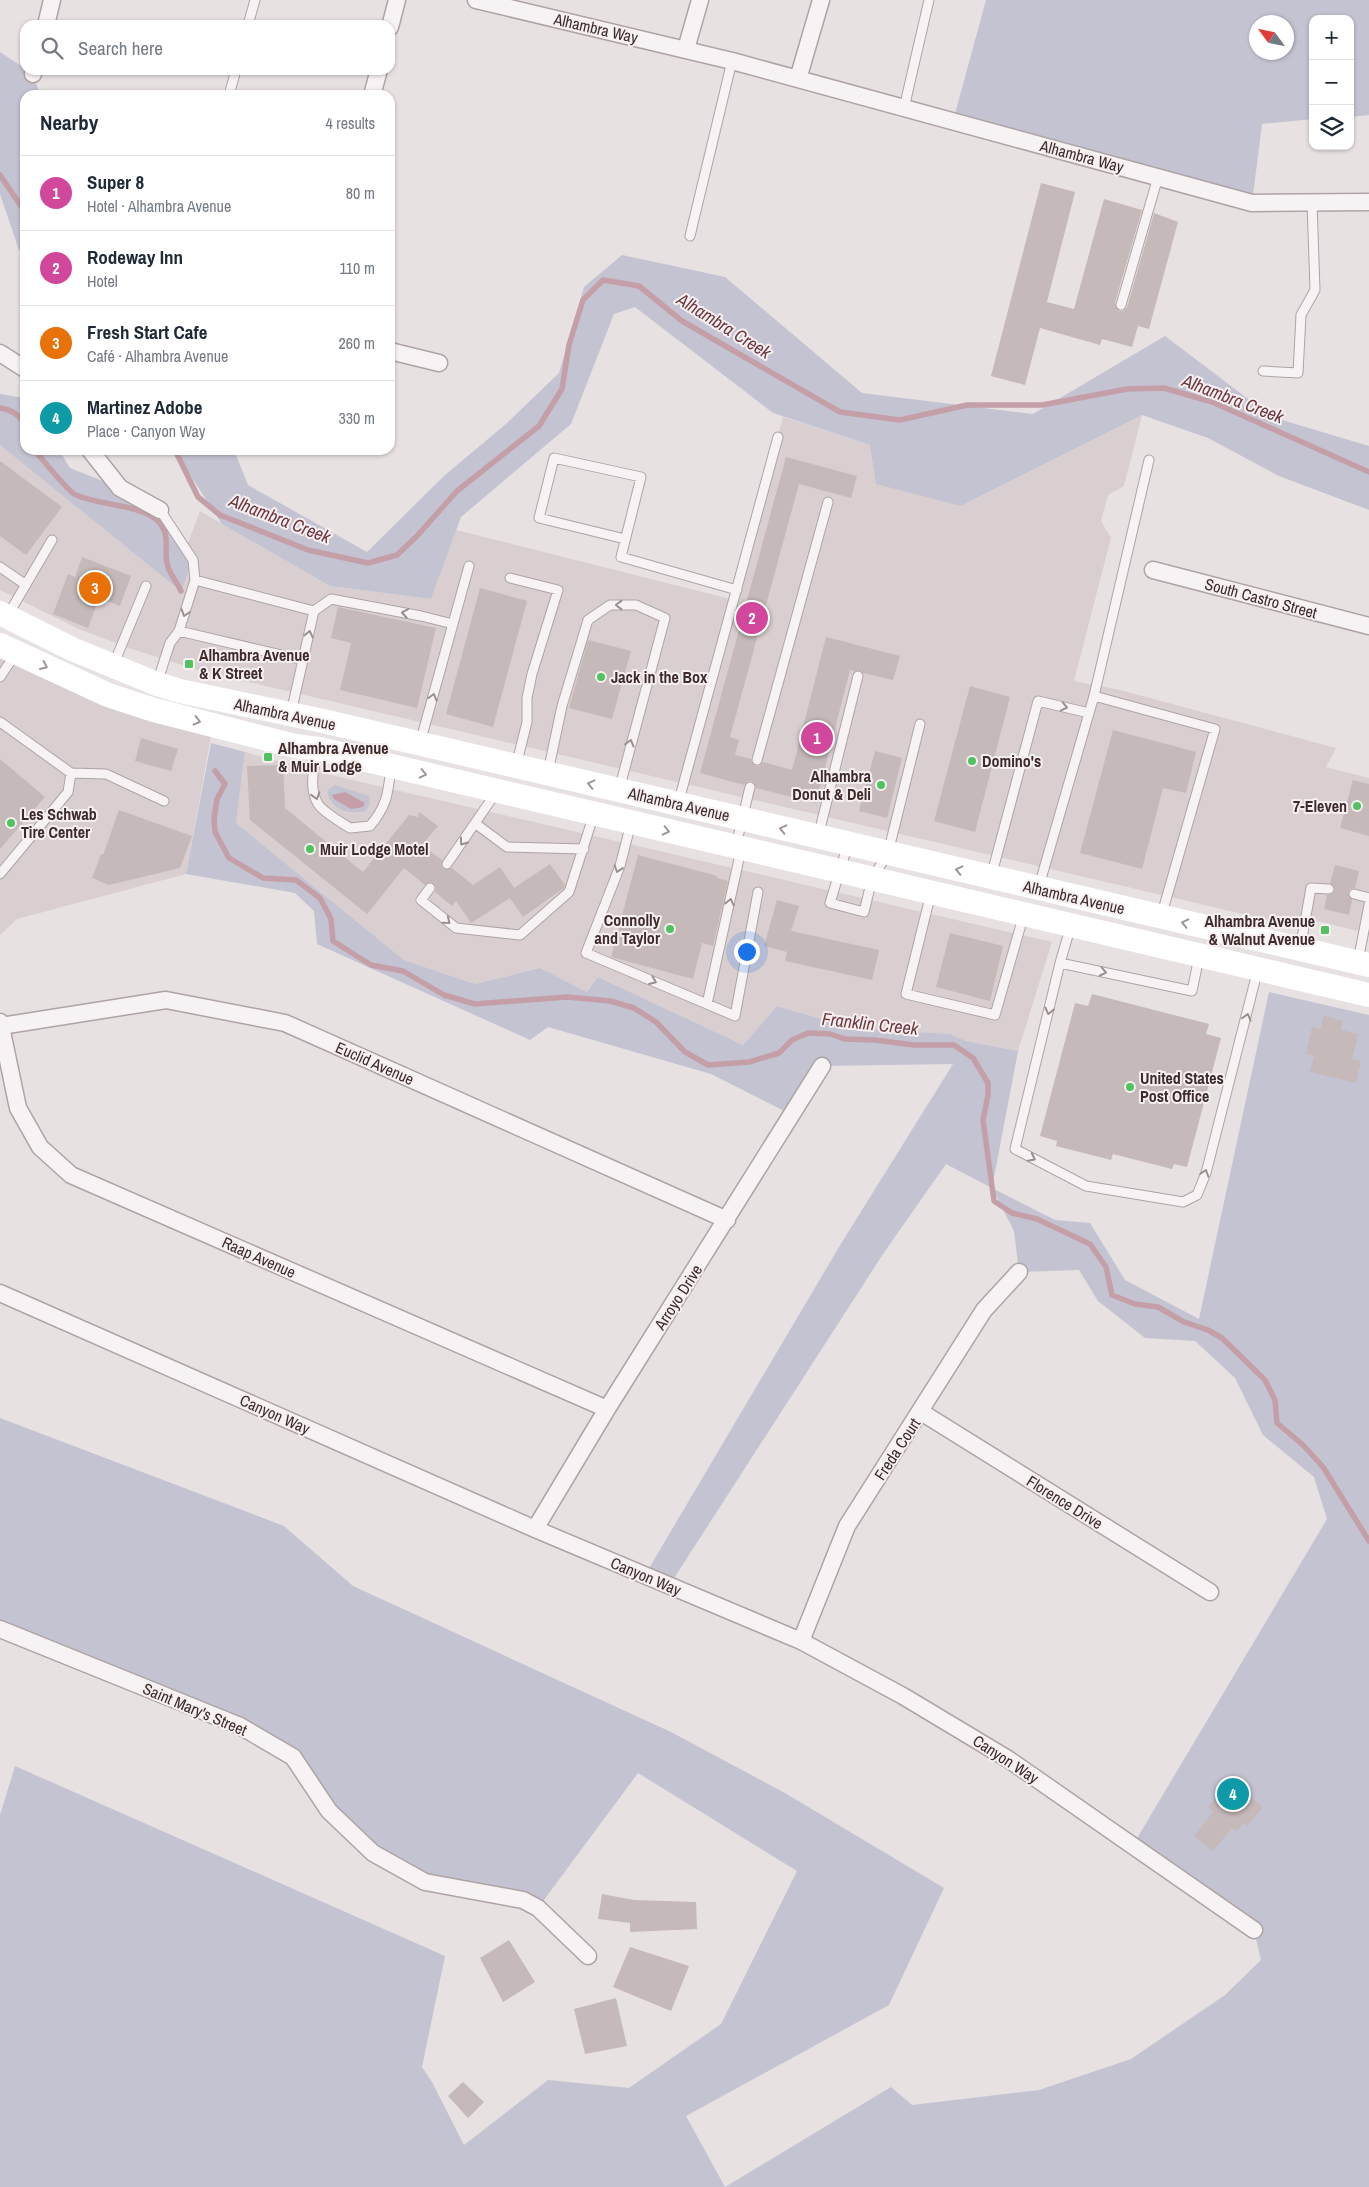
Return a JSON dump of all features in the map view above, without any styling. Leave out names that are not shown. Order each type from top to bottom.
[{"type":"main road","name":"Alhambra Avenue","points":[[3,615],[113,666],[180,691],[290,716],[323,721],[1363,964]]},
{"type":"main road","name":"Alhambra Avenue","points":[[8,649],[108,695],[154,710],[295,746],[319,749],[1369,995]]},
{"type":"street","points":[[47,20],[52,0]]},
{"type":"street","points":[[392,20],[397,0]]},
{"type":"street","name":"Alhambra Way","points":[[476,0],[732,61],[1252,203],[1369,202]]},
{"type":"street","points":[[686,50],[700,0]]},
{"type":"street","points":[[798,79],[821,0]]},
{"type":"street","points":[[373,90],[378,75]]},
{"type":"street","points":[[395,352],[439,363]]},
{"type":"street","points":[[0,353],[20,366]]},
{"type":"street","points":[[94,455],[120,488],[160,510]]},
{"type":"street","name":"South Castro Street","points":[[1153,570],[1369,626]]},
{"type":"street","name":"Euclid Avenue","points":[[0,1024],[166,1000],[285,1023],[727,1220]]},
{"type":"street","name":"Raap Avenue","points":[[0,1024],[18,1108],[40,1146],[71,1175],[607,1409]]},
{"type":"street","name":"Arroyo Drive","points":[[535,1529],[607,1409],[822,1066]]},
{"type":"street","name":"Freda Court","points":[[801,1641],[847,1526],[984,1310],[1019,1272]]},
{"type":"street","name":"Canyon Way","points":[[0,1293],[535,1529],[801,1641],[903,1696],[1008,1759],[1254,1930]]},
{"type":"street","name":"Florence Drive","points":[[921,1412],[1210,1592]]},
{"type":"street","name":"Saint Mary's Street","points":[[0,1629],[240,1726],[293,1757],[329,1811],[373,1852],[426,1882],[524,1900],[538,1908],[588,1956]]},
{"type":"lane","points":[[249,20],[255,0]]},
{"type":"lane","points":[[904,108],[929,0]]},
{"type":"lane","points":[[690,236],[732,61]]},
{"type":"lane","points":[[231,90],[235,75]]},
{"type":"lane","points":[[1121,305],[1158,177]]},
{"type":"lane","points":[[1263,371],[1298,373],[1301,315],[1315,290],[1312,202]]},
{"type":"lane","points":[[678,804],[778,437]]},
{"type":"lane","points":[[625,538],[538,518],[554,458],[641,477],[621,557],[737,590]]},
{"type":"lane","points":[[1039,888],[1094,696],[1149,460]]},
{"type":"lane","points":[[757,760],[828,502]]},
{"type":"lane","points":[[157,684],[170,643],[179,630],[195,580],[193,560],[160,510]]},
{"type":"lane","points":[[3,615],[26,585],[52,540]]},
{"type":"lane","points":[[420,744],[469,566]]},
{"type":"lane","points":[[0,567],[26,585]]},
{"type":"lane","points":[[510,578],[558,590],[532,674],[527,698],[527,722],[516,766]]},
{"type":"lane","points":[[195,580],[314,611]]},
{"type":"lane","points":[[113,666],[146,586]]},
{"type":"lane","points":[[290,716],[314,611],[331,600],[421,616],[453,624]]},
{"type":"lane","points":[[548,774],[562,706],[588,620],[610,605],[636,605],[665,618],[618,790]]},
{"type":"lane","points":[[179,630],[303,660]]},
{"type":"lane","points":[[0,677],[8,649]]},
{"type":"lane","points":[[818,837],[858,676]]},
{"type":"lane","points":[[1094,696],[1215,729],[1161,917]]},
{"type":"lane","points":[[991,877],[1038,701],[1089,713]]},
{"type":"lane","points":[[0,722],[71,773],[106,774],[164,802]]},
{"type":"lane","points":[[848,844],[830,903],[864,912],[872,879],[888,853],[920,724]]},
{"type":"lane","points":[[319,749],[313,769],[313,785],[319,804],[350,828],[370,826],[383,812],[388,795],[391,766]]},
{"type":"lane","points":[[0,874],[68,792],[71,773]]},
{"type":"lane","points":[[707,1004],[750,786]]},
{"type":"lane","points":[[447,864],[497,791]]},
{"type":"lane","points":[[430,888],[421,900],[456,928],[520,935],[569,892],[594,814]]},
{"type":"lane","points":[[631,822],[620,866],[586,953],[734,1016],[758,892]]},
{"type":"lane","points":[[476,824],[507,847],[584,849]]},
{"type":"lane","points":[[1300,950],[1311,888],[1329,889]]},
{"type":"lane","points":[[931,892],[906,994],[986,1013],[995,1015],[1024,914]]},
{"type":"lane","points":[[1354,894],[1369,898]]},
{"type":"lane","points":[[1363,964],[1369,905]]},
{"type":"lane","points":[[1071,925],[1015,1149],[1086,1186],[1184,1202],[1197,1194],[1206,1173],[1258,969]]},
{"type":"lane","points":[[1060,963],[1192,991],[1200,955]]},
{"type":"shaded area","points":[[986,0],[1369,0],[1369,115],[1354,117],[1354,15],[1309,15],[1309,119],[1262,124],[1252,203],[953,121]]},
{"type":"shaded area","points":[[0,52],[20,65],[20,75],[33,75],[38,90],[20,90],[20,251],[0,194]]},
{"type":"shaded area","points":[[622,255],[725,277],[862,393],[1033,414],[1165,336],[1272,417],[1369,446],[1369,510],[1279,476],[1208,438],[1142,415],[961,506],[876,484],[870,445],[773,413],[635,307],[614,314],[571,424],[461,517],[431,599],[330,586],[222,524],[177,455],[236,455],[248,485],[367,552],[444,476],[507,423],[559,373],[584,287]]},
{"type":"shaded area","points":[[0,394],[20,397],[20,455],[62,455],[70,468],[120,488],[160,510],[193,560],[181,591],[0,445]]},
{"type":"shaded area","points":[[1142,415],[1124,486],[1108,495],[1101,521],[1111,538],[1074,681],[1120,690],[1336,748],[1326,767],[1369,778],[1369,934],[1318,921],[1277,922],[197,670],[81,630],[0,590],[0,445],[173,583],[200,511],[330,586],[431,599],[456,530],[734,600],[783,417],[870,445],[961,506]]},
{"type":"shaded area","points":[[0,645],[213,725],[186,874],[17,919],[0,935]]},
{"type":"shaded area","points":[[211,743],[245,752],[236,823],[404,960],[475,984],[540,968],[587,992],[598,977],[743,1045],[777,1006],[852,1028],[950,1034],[966,1041],[1018,1051],[992,1188],[946,1164],[883,1254],[669,1586],[645,1575],[842,1242],[953,1064],[822,1066],[792,1115],[711,1074],[548,1027],[530,1040],[317,944],[314,911],[295,893],[186,874]]},
{"type":"shaded area","points":[[245,752],[322,773],[1052,942],[1018,1051],[966,1041],[950,1034],[852,1028],[777,1006],[743,1045],[598,977],[587,992],[540,968],[475,984],[404,960],[236,823]]},
{"type":"shaded area","points":[[335,785],[369,796],[370,803],[366,811],[353,812],[336,807],[332,803],[327,791]]},
{"type":"shaded area","points":[[345,792],[365,803],[363,807],[351,809],[334,799],[332,795]]},
{"type":"shaded area","points":[[1269,992],[1369,1015],[1369,2187],[725,2187],[891,2087],[912,2105],[1039,2090],[1131,2059],[1225,1995],[1261,1960],[1254,1930],[1133,1845],[1327,1519],[1314,1477],[1263,1435],[1235,1378],[1195,1341],[1145,1338],[1098,1301],[1079,1270],[1019,1272],[1014,1231],[992,1188],[1055,1220],[1090,1223],[1125,1280],[1199,1319]]},
{"type":"shaded area","points":[[0,1418],[284,1526],[353,1586],[671,1732],[785,1793],[944,1888],[889,2005],[686,2116],[725,2187],[0,2187],[0,1815],[15,1766],[445,1956],[422,2067],[432,2082],[464,2145],[548,2080],[629,2088],[721,2024],[797,1871],[638,1773],[538,1908],[425,1882],[373,1853],[293,1757],[0,1629]]},
{"type":"building","points":[[1041,183],[1075,192],[1047,302],[1074,309],[1104,199],[1142,210],[1115,303],[1119,311],[1123,311],[1127,307],[1154,213],[1178,222],[1149,329],[1138,326],[1132,347],[1102,339],[1100,345],[1040,328],[1025,385],[991,376]]},
{"type":"building","points":[[786,457],[857,476],[851,498],[799,484],[730,737],[739,740],[735,755],[751,759],[755,766],[759,766],[763,762],[792,770],[826,637],[900,656],[893,680],[850,670],[816,803],[756,788],[752,781],[748,781],[744,785],[700,773]]},
{"type":"building","points":[[0,461],[62,507],[26,555],[0,536]]},
{"type":"building","points":[[82,557],[131,576],[120,606],[99,598],[88,628],[53,614],[68,574],[75,577]]},
{"type":"building","points":[[480,588],[527,601],[493,727],[446,714]]},
{"type":"building","points":[[338,607],[436,628],[417,708],[340,690],[351,643],[331,638]]},
{"type":"building","name":"Jack in the Box","points":[[588,640],[631,651],[612,719],[569,708]]},
{"type":"building","points":[[970,686],[1010,697],[975,832],[934,821]]},
{"type":"building","points":[[1113,730],[1196,752],[1186,793],[1163,788],[1142,869],[1080,853]]},
{"type":"building","points":[[141,738],[178,749],[171,771],[135,761]]},
{"type":"building","name":"Alhambra Donut & Deli","points":[[875,751],[902,758],[887,818],[859,811]]},
{"type":"building","name":"Les Schwab Tire Center","points":[[0,759],[45,797],[0,849]]},
{"type":"building","name":"Muir Lodge Motel","points":[[283,765],[285,808],[363,872],[409,815],[418,817],[419,812],[438,826],[422,845],[442,860],[441,866],[444,869],[452,868],[473,885],[500,867],[514,888],[550,864],[565,885],[564,888],[523,917],[510,898],[471,923],[456,901],[452,906],[435,892],[434,883],[430,882],[425,885],[404,868],[367,914],[250,820],[247,766]]},
{"type":"building","name":"7-Eleven","points":[[1353,780],[1369,784],[1369,836],[1340,828]]},
{"type":"building","points":[[119,810],[192,836],[180,868],[109,885],[92,878],[101,854],[103,855]]},
{"type":"building","name":"Connolly and Taylor","points":[[638,855],[717,876],[717,878],[728,881],[713,946],[702,943],[693,979],[611,957]]},
{"type":"building","points":[[1335,865],[1359,871],[1355,888],[1350,889],[1348,893],[1352,900],[1349,915],[1324,909],[1327,895],[1332,894],[1335,890],[1330,883]]},
{"type":"building","points":[[777,900],[799,906],[791,931],[879,950],[872,980],[785,961],[787,952],[764,946]]},
{"type":"building","points":[[950,933],[1003,946],[990,1001],[936,987]]},
{"type":"building","name":"United States Post Office","points":[[1092,994],[1209,1024],[1206,1034],[1221,1038],[1187,1167],[1174,1164],[1172,1169],[1113,1154],[1111,1160],[1056,1146],[1057,1141],[1040,1136],[1075,1003],[1088,1006]]},
{"type":"building","points":[[1324,1016],[1343,1021],[1341,1030],[1358,1034],[1352,1059],[1361,1061],[1356,1083],[1310,1072],[1314,1056],[1306,1054],[1312,1027],[1320,1029]]},
{"type":"building","points":[[1231,1780],[1263,1807],[1247,1826],[1244,1823],[1237,1831],[1232,1828],[1213,1851],[1194,1836],[1213,1812],[1208,1807]]},
{"type":"building","points":[[602,1894],[634,1900],[696,1902],[697,1929],[630,1932],[630,1923],[598,1919]]},
{"type":"building","points":[[509,1940],[535,1982],[503,2002],[480,1958]]},
{"type":"building","points":[[630,1947],[689,1966],[671,2011],[613,1987]]},
{"type":"building","points":[[616,1998],[627,2046],[585,2054],[574,2009]]},
{"type":"building","points":[[463,2082],[484,2102],[468,2118],[448,2096]]},
{"type":"waterway","name":"Alhambra Creek","points":[[0,175],[20,205]]},
{"type":"waterway","name":"Alhambra Creek","points":[[177,455],[198,497],[220,515],[308,550],[368,563],[397,555],[417,536],[457,491],[539,426],[562,389],[569,345],[583,300],[603,280],[639,286],[682,321],[840,412],[900,420],[967,405],[1042,405],[1127,389],[1164,388],[1212,402],[1369,472]]},
{"type":"waterway","name":"Franklin Creek","points":[[0,408],[8,410],[20,418]]},
{"type":"waterway","name":"Franklin Creek","points":[[38,455],[76,495],[141,511],[157,520],[165,532],[168,567],[181,591]]},
{"type":"waterway","name":"Franklin Creek","points":[[215,771],[225,784],[217,799],[214,819],[215,832],[229,858],[263,878],[296,880],[320,898],[331,919],[333,941],[371,965],[403,971],[444,995],[475,1004],[567,997],[610,1001],[634,1008],[656,1022],[685,1052],[708,1065],[749,1062],[779,1053],[792,1040],[808,1033],[830,1034],[845,1039],[875,1040],[914,1045],[954,1045],[973,1058],[988,1083],[988,1095],[983,1120],[994,1201],[1012,1213],[1037,1219],[1090,1244],[1106,1267],[1112,1295],[1135,1304],[1158,1307],[1184,1322],[1208,1330],[1222,1338],[1265,1380],[1275,1400],[1277,1423],[1303,1445],[1323,1467],[1369,1541]]},
{"type":"place","name":"Fresh Start Cafe","points":[[95,588]]},
{"type":"place","name":"Rodeway Inn","points":[[752,618]]},
{"type":"place","name":"Alhambra Avenue & K Street","points":[[189,664]]},
{"type":"place","name":"Jack in the Box","points":[[601,677]]},
{"type":"place","name":"Super 8","points":[[817,738]]},
{"type":"place","name":"Alhambra Avenue & Muir Lodge","points":[[268,757]]},
{"type":"place","name":"Domino's","points":[[972,761]]},
{"type":"place","name":"Alhambra Donut & Deli","points":[[881,785]]},
{"type":"place","name":"7-Eleven","points":[[1357,806]]},
{"type":"place","name":"Les Schwab Tire Center","points":[[11,823]]},
{"type":"place","name":"Muir Lodge Motel","points":[[310,849]]},
{"type":"place","name":"Connolly and Taylor","points":[[670,929]]},
{"type":"place","name":"Alhambra Avenue & Walnut Avenue","points":[[1325,930]]},
{"type":"place","name":"United States Post Office","points":[[1130,1087]]},
{"type":"place","name":"Martinez Adobe","points":[[1233,1794]]}]
